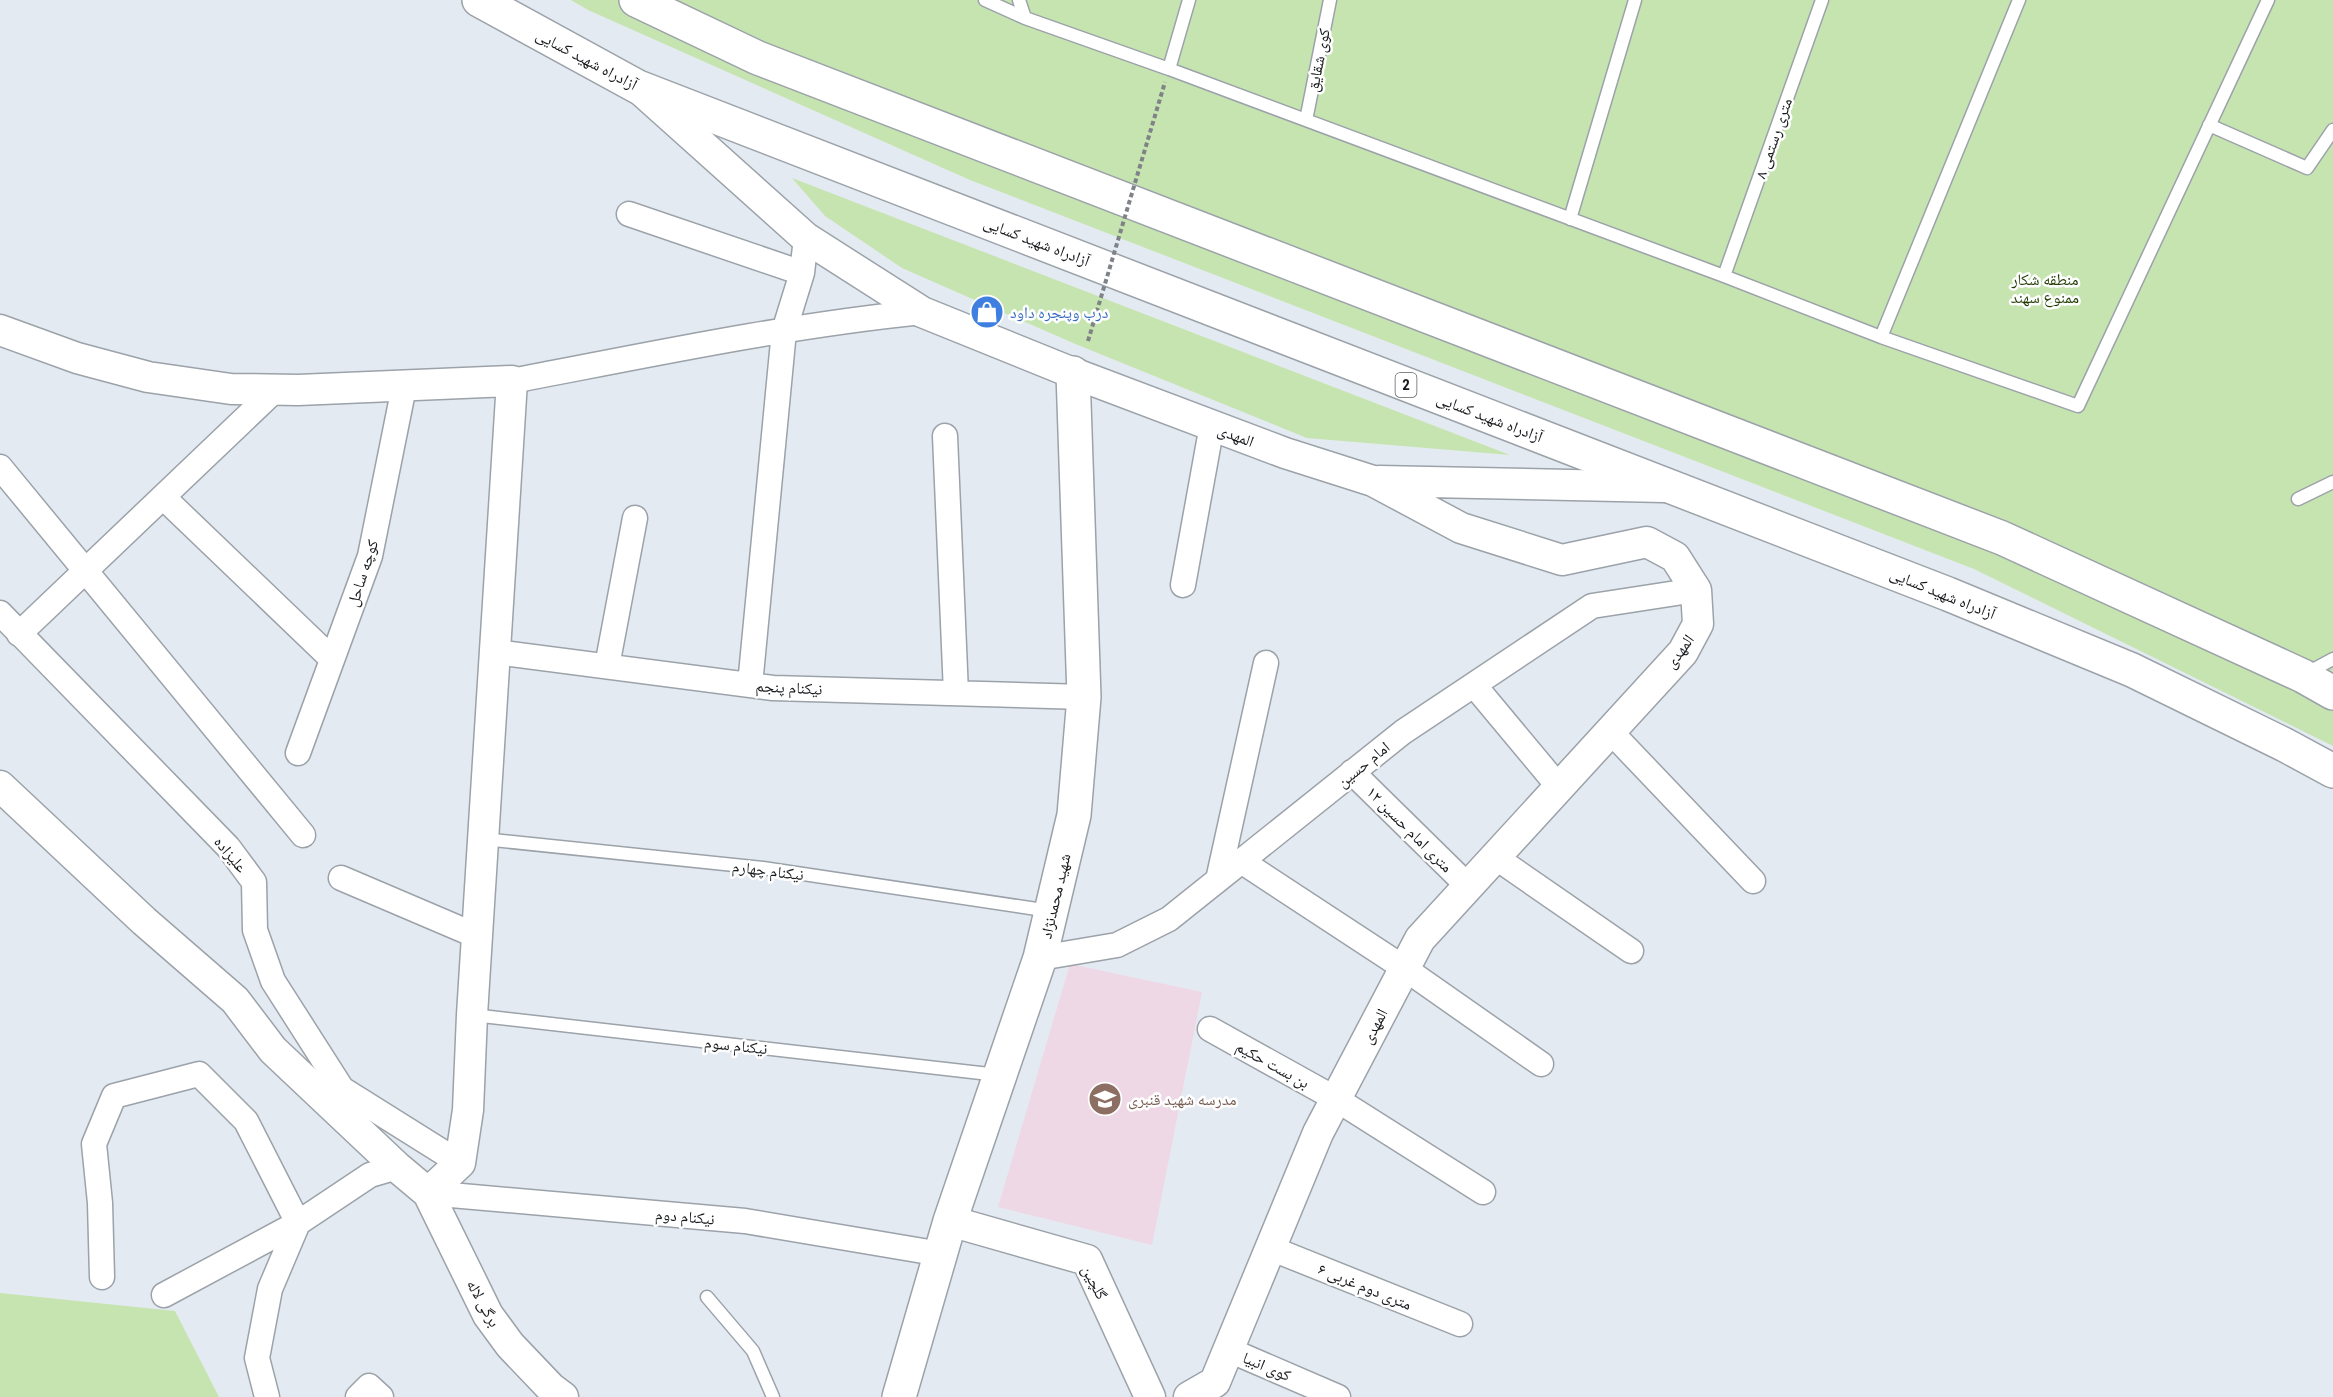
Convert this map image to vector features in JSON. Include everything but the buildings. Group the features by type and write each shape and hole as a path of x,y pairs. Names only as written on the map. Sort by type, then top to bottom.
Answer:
{"main road":[{"name":"آزادراه شهید کسایی","path":"479,0 638,87 1948,594 2132,670 2333,771"},
{"path":"636,0 758,58 2002,538 2303,676 2333,693"},
{"name":"شهید محمدنژاد","path":"899,1397 950,1221 1040,958 1074,815 1084,697 1073,373"}],"street":[{"name":"المهدی","path":"638,87 806,238 922,312 1073,373 1285,453 1373,481 1461,528 1562,560 1647,542 1675,557 1696,590 1698,624 1683,652 1420,939 1318,1133 1215,1382 1189,1397"},
{"path":"629,214 802,273"},
{"path":"750,685 784,331 802,273 806,238"},
{"path":"0,330 77,358 148,377 231,389 275,390 404,387 512,381 784,331 862,318 922,312"},
{"path":"0,786 144,921 235,999 273,1050 397,1167 428,1193 460,1163 468,1110 512,381"},
{"name":"کوچه ساحل","path":"298,753 370,556 404,387"},
{"path":"19,634 275,390"},
{"path":"1183,585 1212,425"},
{"path":"945,436 956,693"},
{"path":"0,467 303,836"},
{"path":"1373,481 1672,488"},
{"path":"163,496 332,659"},
{"path":"608,666 635,518"},
{"name":"امام حسین","path":"1040,958 1117,945 1169,919 1403,732 1592,606 1696,590"},
{"name":"علیزاده","path":"0,613 228,847 254,882 255,930 273,981 342,1089 460,1163"},
{"name":"نیکنام پنجم","path":"495,652 773,688 1084,697"},
{"path":"1218,880 1266,663"},
{"path":"1474,685 1559,787"},
{"path":"1611,731 1753,881"},
{"name":"۱۲ متری امام حسین","path":"1352,772 1468,886"},
{"path":"1495,856 1631,951"},
{"path":"1241,861 1404,968 1541,1064"},
{"path":"341,878 477,936"},
{"name":"بن بست حکیم","path":"1210,1029 1336,1099 1482,1192"},
{"path":"102,1277 100,1203 94,1144 114,1096 199,1074 246,1121 298,1223"},
{"path":"164,1295 298,1223 370,1175 397,1167"},
{"name":"نیکنام دوم","path":"428,1193 745,1221 941,1254"},
{"name":"برگی لاله","path":"428,1193 488,1315 510,1345 551,1388 563,1397"},
{"name":"گلچین","path":"950,1221 1087,1260 1150,1397"},
{"path":"267,1397 257,1358 267,1301 298,1223"},
{"name":"۶ متری دوم غربی","path":"1270,1248 1460,1324"},
{"name":"کوی انبیا","path":"1229,1350 1338,1397"},
{"path":"358,1397 369,1386 381,1397"}],"lane":[{"path":"985,0 1025,18 1306,120 1881,337 2078,406 2268,0"},
{"path":"1018,0 1025,18"},
{"path":"1168,69 1190,0"},
{"name":"کوی شقایق","path":"1306,120 1330,0"},
{"path":"1570,219 1635,0"},
{"name":"۸ متری رستمی","path":"1724,276 1822,0"},
{"path":"1881,337 2019,0"},
{"path":"2209,125 2307,168 2333,130"},
{"path":"2298,499 2333,482"},
{"path":"2303,676 2333,659"},
{"name":"نیکنام چهارم","path":"483,839 763,868 1052,911"},
{"name":"نیکنام سوم","path":"472,1015 1000,1075"},
{"path":"707,1297 753,1351 773,1397"}],"path":[{"path":"1088,341 1165,82"}],"shaded area":[{"name":"مدرسه شهید قنبری","path":"1070,964 1202,992 1152,1245 998,1207"}],"green space":[{"name":"منطقه شکار ممنوع سهند","path":"571,0 2333,0 2333,746 1974,569 970,180 588,10"},
{"path":"792,178 1510,455 1307,438 1073,343 902,268 825,216"},
{"path":"0,1293 175,1311 219,1397 0,1397"}],"place":[{"name":"درب وپنجره داود","path":"987,312"},
{"name":"مدرسه شهید قنبری","path":"1105,1099"}]}
